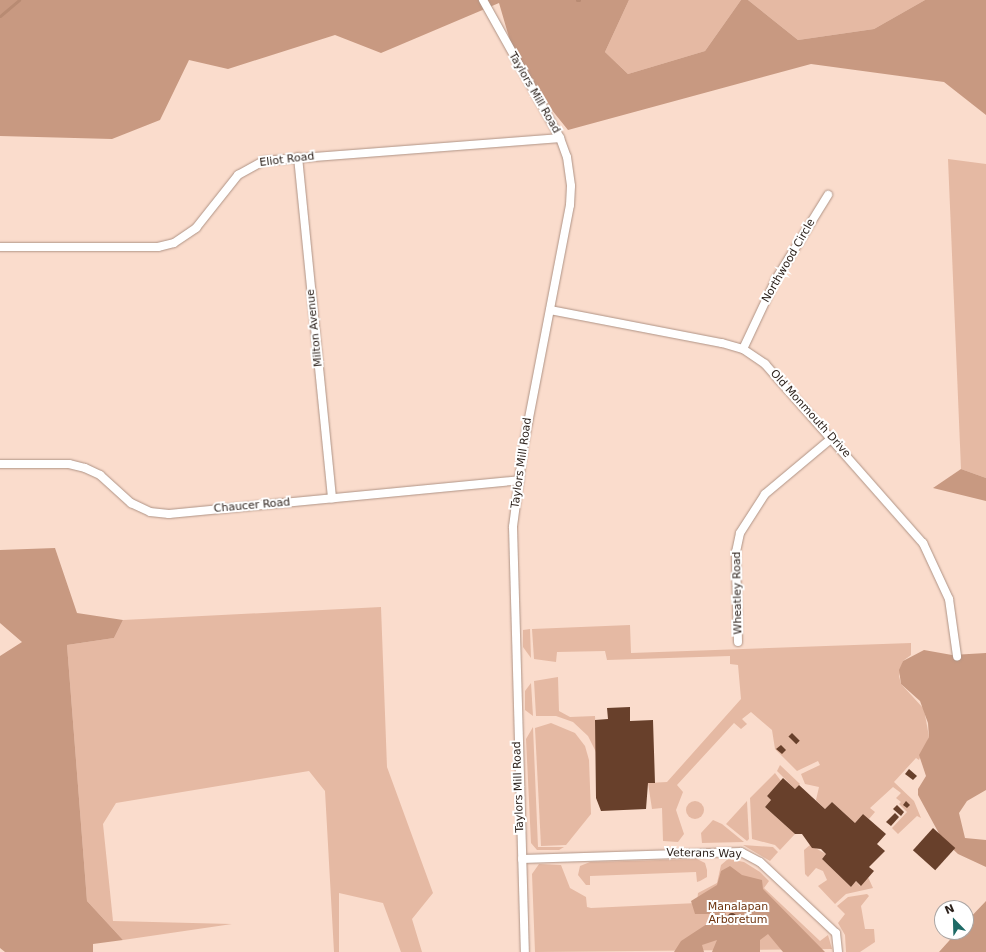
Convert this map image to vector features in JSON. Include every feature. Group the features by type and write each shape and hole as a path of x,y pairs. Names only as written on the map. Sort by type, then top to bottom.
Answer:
{"street":[{"name":"Taylors Mill Road","path":"483,0 560,138 567,157 571,195 519,480 512,565 526,952"},
{"name":"Eliot Road","path":"0,247 158,247 174,243 196,228 234,178 248,167 263,161 298,157 560,138"},
{"name":"Milton Avenue","path":"298,157 332,498"},
{"name":"Northwood Circle","path":"743,349 776,279 828,195"},
{"name":"Old Monmouth Drive","path":"550,310 743,349 765,364 913,530 931,557 949,599 957,656"},
{"name":"Wheatley Road","path":"738,642 736,552 740,533 765,494 832,438"},
{"name":"Chaucer Road","path":"0,464 69,464 85,468 105,479 131,503 157,513 519,480"},
{"name":"Veterans Way","path":"522,858 741,852 764,865 836,933 838,952"}],"green space":[{"path":"0,0 629,0 605,52 628,74 705,51 741,0 748,0 798,40 874,29 925,0 986,0 986,115 944,82 811,64 568,130 518,68 499,3 381,53 335,35 228,69 189,60 160,120 112,139 0,136"},
{"path":"629,0 741,0 705,51 628,74 605,52"},
{"path":"748,0 925,0 874,29 798,40"},
{"path":"948,159 986,164 986,478 961,469"},
{"path":"961,469 986,478 986,501 933,488"},
{"path":"55,548 77,613 123,620 114,638 67,645 87,901 123,940 93,944 93,952 5,952 0,948 0,656 22,642 0,623 0,550"},
{"path":"381,607 387,767 433,893 412,919 422,952 401,952 383,903 339,893 339,952 334,952 325,791 309,771 116,803 103,824 113,921 232,924 123,940 87,901 67,645 114,638 123,620"},
{"path":"630,625 631,653 911,643 911,655 903,661 899,676 901,684 924,709 929,737 919,760 916,758 894,782 914,801 921,818 917,816 898,834 892,828 907,812 899,804 901,802 896,798 901,793 893,787 870,808 875,812 869,819 863,814 855,823 832,802 825,809 816,800 819,787 805,784 801,774 820,765 818,761 797,771 775,749 772,730 751,712 742,719 747,724 741,729 734,723 677,785 683,792 676,810 684,834 678,842 663,841 662,808 652,809 648,783 667,782 741,699 738,665 730,664 730,656 607,660 605,651 557,652 556,662 534,659 532,629"},
{"path":"530,629 531,658 523,647 523,630"},
{"path":"924,650 952,655 986,653 986,790 967,801 959,813 965,838 986,840 986,867 958,854 942,839 918,795 918,789 926,776 919,755 929,737 928,723 920,701 901,684 899,670 903,661"},
{"path":"558,677 559,711 570,717 595,716 597,754 588,736 573,722 556,716 536,716 534,681"},
{"path":"531,683 533,716 525,710 525,691"},
{"path":"551,723 575,733 585,746 589,760 591,814 566,845 541,846 535,728"},
{"path":"533,727 538,847 564,847 559,850 537,850 531,843 526,739"},
{"path":"780,765 800,784 795,789 777,771"},
{"path":"775,773 781,781 767,796 771,800 765,807 795,834 780,850 775,845 752,839 750,798"},
{"path":"695,801 701,804 704,810 701,816 695,819 689,816 686,810 689,804"},
{"path":"747,801 749,839 747,841 726,824"},
{"path":"713,820 722,824 744,842 702,843 701,833"},
{"path":"743,845 773,847 778,852 770,861"},
{"path":"810,845 826,854 822,859 851,887 856,881 860,886 868,877 873,888 846,894 835,904 818,886 827,880 823,871 816,868 808,877 805,874 804,850"},
{"path":"697,859 705,863 707,877 697,882 696,872 590,876 590,885 586,885 578,875 580,866 590,862"},
{"name":"Manalapan Arboretum","path":"728,859 744,862 760,872 769,881 764,888 820,941 828,935 832,949 535,952 532,874 539,864 561,865 570,888 586,897 587,907 591,908 697,903 698,893 717,883 721,865"},
{"path":"730,866 742,875 762,880 763,889 825,952 783,952 768,934 760,940 760,952 712,952 717,940 702,945 704,952 674,952 681,941 713,920 710,914 695,914 691,901 717,885 721,871","holes":["733,909 738,922 730,925 725,912"]},
{"path":"867,894 869,896 861,906 865,929 874,929 875,942 860,952 846,952 845,935 838,923 845,914 837,906 848,897"},
{"path":"986,901 986,952 939,952 950,940 974,940 974,914"}],"building":[{"path":"630,707 630,721 653,720 655,783 648,783 646,809 601,811 596,798 595,720 608,719 607,708"},
{"path":"792,733 800,741 796,744 788,737"},
{"path":"781,745 786,750 782,754 776,749"},
{"path":"909,769 917,776 913,780 905,774"},
{"path":"783,778 795,789 799,785 825,809 832,802 855,823 863,814 886,834 877,844 885,851 869,867 874,871 861,886 856,881 851,887 822,859 826,854 821,849 812,848 802,834 795,834 765,807 771,800 767,796"},
{"path":"906,801 910,805 907,808 903,805"},
{"path":"897,805 904,812 901,816 893,809"},
{"path":"895,813 899,817 891,826 886,822"},
{"path":"933,828 955,848 935,870 913,850"},
{"path":"730,913 734,913 736,917 734,921 730,921 728,919 728,915"}],"waterway":[{"path":"0,16 19,0"}]}
